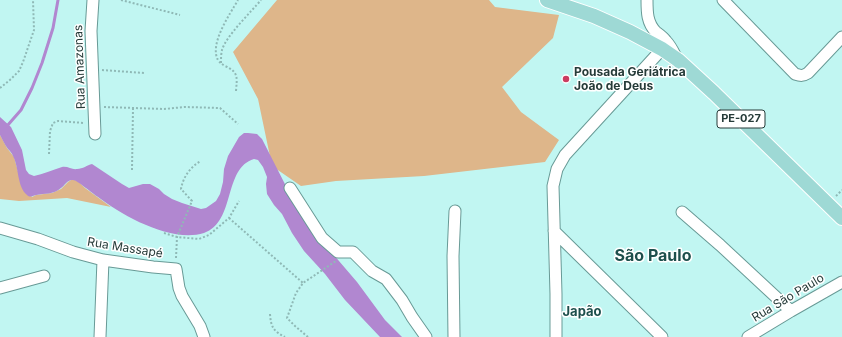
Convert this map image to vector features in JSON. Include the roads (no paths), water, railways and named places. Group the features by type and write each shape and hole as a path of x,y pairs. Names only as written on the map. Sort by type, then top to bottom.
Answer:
{"main road":[{"name":"PE-027","path":"547,0 594,16 630,32 662,49 678,60 714,93 842,218"}],"street":[{"name":"Rua Amazonas","path":"93,0 91,32 95,129"},
{"path":"647,0 647,16 649,22 670,45 678,60"},
{"path":"723,0 795,74 800,76 804,76 808,73 842,37"},
{"path":"556,337 554,175 561,162 662,49"},
{"path":"290,188 322,238 338,252 353,252 372,271 386,279 402,300 426,337"},
{"path":"454,337 452,256 455,211"},
{"path":"682,212 720,245 790,311"},
{"name":"Rua Massapé","path":"0,228 38,239 73,252 103,260 176,269 182,296 200,326 204,337"},
{"path":"554,231 662,337"},
{"path":"100,337 103,260"},
{"path":"0,288 44,276"},
{"name":"Rua São Paulo","path":"748,337 790,311 842,282"}],"waterway":[{"path":"7,126 21,110 32,88 53,28 58,0"}],"place":[{"name":"Pousada Geriátrica João de Deus","path":"566,79"}],"district":[{"name":"São Paulo","path":"653,256"},
{"name":"Japão","path":"582,312"}]}
